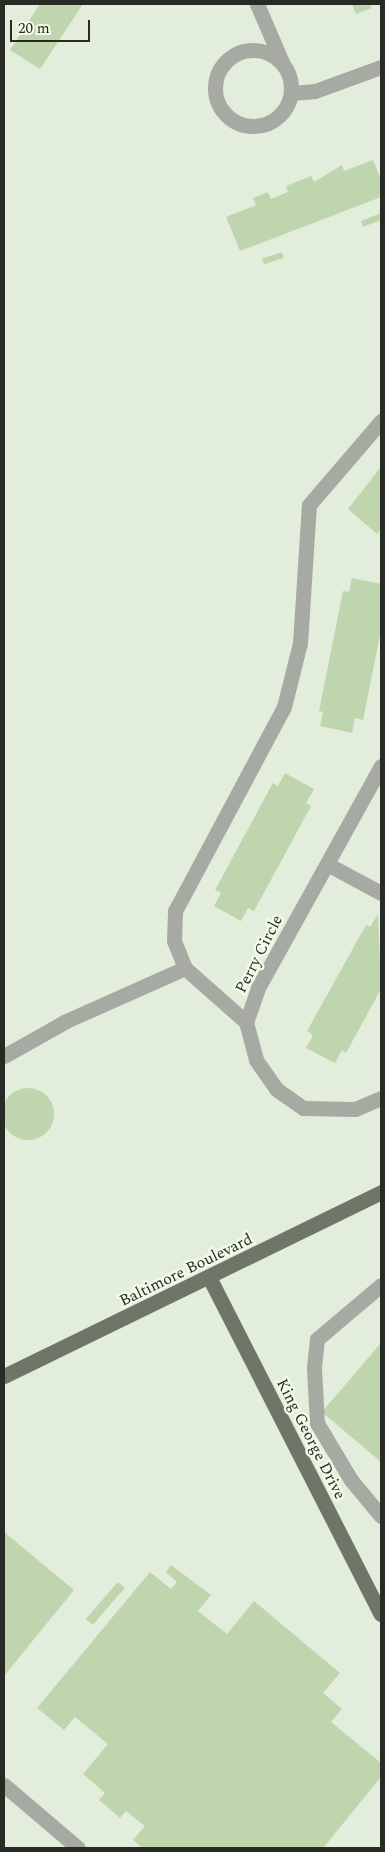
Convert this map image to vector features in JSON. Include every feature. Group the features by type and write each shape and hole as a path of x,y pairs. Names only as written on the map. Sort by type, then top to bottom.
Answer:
{"main road":[{"name":"Baltimore Boulevard","path":"4,1376 210,1279 381,1192"},
{"name":"King George Drive","path":"210,1279 381,1614"}],"street":[{"path":"257,4 291,78 292,92 278,118 249,127 223,112 216,99 215,84 229,58 258,50 282,62"},
{"path":"292,92 315,91 381,67"},
{"path":"381,420 309,505 300,643 284,707 175,911 174,940 185,968 246,1022 256,1060 276,1089 303,1108 355,1109 381,1098"},
{"name":"Perry Circle","path":"246,1022 258,988 381,766"},
{"path":"327,864 381,893"},
{"path":"4,1056 66,1021 185,968"},
{"path":"380,1508 351,1480 317,1423 314,1368 317,1339 381,1285"},
{"path":"4,1785 78,1848"}],"building":[{"path":"40,4 83,4 40,69 10,50"},
{"path":"352,4 370,4 372,8 356,14"},
{"path":"373,160 381,180 381,197 240,251 226,217 256,205 253,198 268,192 271,199 288,192 286,186 311,176 314,182 342,165 344,171"},
{"path":"381,213 381,220 363,227 361,221"},
{"path":"282,252 284,258 264,264 262,258"},
{"path":"381,467 381,529 377,534 348,509"},
{"path":"352,578 381,584 381,630 363,720 355,718 352,733 320,726 323,712 319,711 343,591 349,592"},
{"path":"285,773 314,789 306,803 311,806 254,911 248,908 241,921 214,906 221,893 215,890 273,783 278,786"},
{"path":"378,914 381,989 346,1053 342,1050 335,1063 306,1048 313,1035 307,1031 366,925 370,927"},
{"path":"23,1088 33,1088 42,1092 50,1100 54,1114 50,1128 42,1136 33,1140 23,1140 14,1136 6,1128 2,1119 2,1109 6,1100 14,1092"},
{"path":"381,1343 381,1462 322,1412"},
{"path":"4,1532 74,1590 4,1676"},
{"path":"171,1565 211,1595 198,1611 227,1634 254,1601 340,1673 323,1693 342,1709 331,1722 381,1763 381,1777 323,1848 143,1848 133,1840 145,1826 126,1811 120,1818 99,1800 105,1793 83,1774 108,1744 75,1717 64,1730 37,1708 150,1572 171,1589 177,1582 166,1572"},
{"path":"118,1582 125,1588 93,1625 86,1619"}]}
